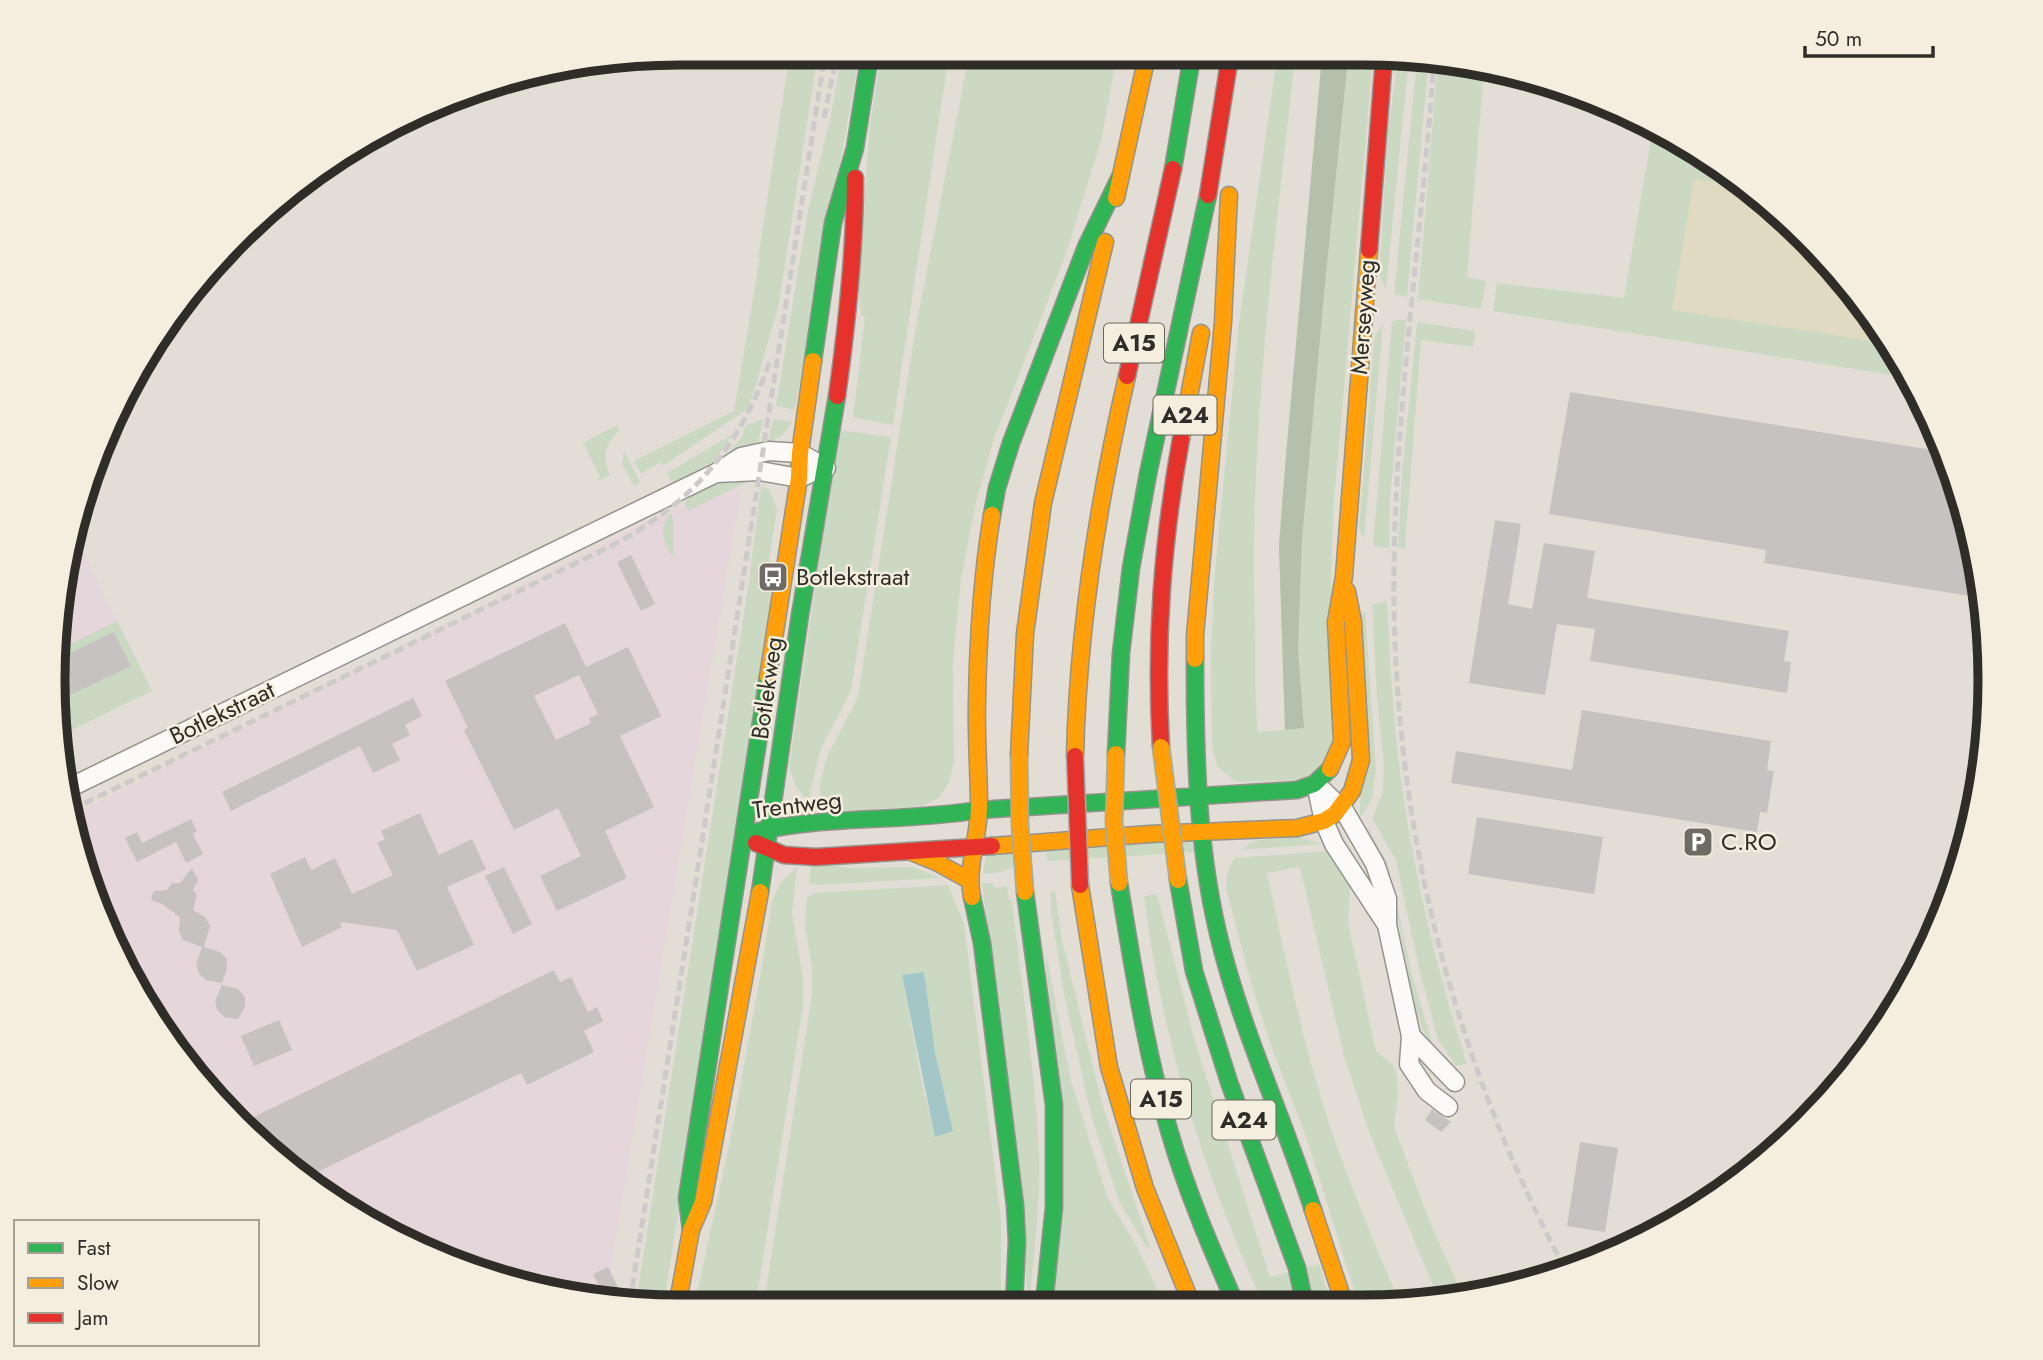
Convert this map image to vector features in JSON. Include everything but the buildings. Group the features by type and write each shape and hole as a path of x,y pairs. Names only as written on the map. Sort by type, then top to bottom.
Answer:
{"main road":[{"name":"Botlekweg","path":"691,1230 687,1198 799,478 800,453 833,223 855,148 868,65"},
{"name":"A15","path":"1045,1295 1055,1207 1054,1105 1025,892 1020,825 1019,756 1025,634 1043,503 1145,65"},
{"name":"A15","path":"1188,1295 1145,1188 1110,1066 1080,885 1075,756 1082,630 1099,508 1166,205 1190,65"},
{"name":"A15","path":"1229,65 1205,212 1148,474 1131,568 1121,653 1114,822 1119,883 1136,987 1153,1067 1180,1164 1232,1295"},
{"name":"Merseyweg","path":"1316,784 1335,764 1342,742 1336,622 1344,576 1383,66"},
{"name":"Botlekweg","path":"679,1295 691,1230 703,1202 767,851 800,615 826,468 847,325 855,228 855,148"},
{"name":"A15","path":"1014,1295 1017,1241 1015,1205 982,943 968,880 976,847 979,810 977,702 980,625 993,501 1011,443 1086,247 1120,177"},
{"path":"1208,298 1230,188 1223,321 1195,636 1200,833 1221,947 1239,1009 1308,1193 1341,1295"},
{"name":"A24","path":"1203,324 1175,474 1161,576 1158,638 1161,747 1178,880 1194,971 1228,1082 1297,1268 1303,1295"},
{"name":"Merseyweg","path":"1324,821 1340,808 1352,791 1361,760 1353,622 1344,576"},
{"name":"Trentweg","path":"744,835 771,826 1297,790 1316,784"},
{"name":"Trentweg","path":"744,835 767,851 805,857 1150,834 1297,828 1324,821"},
{"path":"909,850 968,880"}],"street":[{"name":"Botlekstraat","path":"74,785 716,473 741,457 769,451 800,453 826,468"},
{"path":"799,478 826,468"},
{"name":"Botlekstraat","path":"716,473 769,472 799,478"},
{"path":"1316,784 1340,808 1375,864 1387,899 1387,925 1411,1036 1409,1064 1427,1091 1448,1107"},
{"path":"1316,784 1324,821 1334,844 1387,925"},
{"path":"1411,1036 1455,1082"}],"shaded area":[{"path":"741,490 607,1291 560,1283 482,1263 408,1232 338,1192 274,1143 217,1086 168,1022 147,988 128,952 97,878 80,812 673,508"},
{"path":"80,546 152,691 67,732 66,640"}],"green space":[{"path":"788,65 816,65 779,303 754,392 746,410 663,466 660,462 641,474 634,461 734,411 760,257 758,258"},
{"path":"840,65 858,65 795,410 776,406 808,210"},
{"path":"879,65 947,65 893,425 853,417 865,317 861,316 858,285 870,124"},
{"path":"967,65 1115,65 1101,141 1064,259 994,439 976,502 961,579 953,661 954,763 948,784 940,797 922,806 842,811 820,808 820,781 827,757 858,697 915,332"},
{"path":"1276,65 1294,65 1265,338 1254,549 1258,732 1285,730 1279,546 1321,65 1372,65 1333,513 1332,753 1304,780 1236,782 1217,766 1212,746 1211,654 1214,581 1239,323"},
{"path":"1321,65 1347,65 1302,539 1298,650 1304,728 1285,730 1279,546"},
{"path":"1397,66 1408,67 1386,289 1379,274 1388,130"},
{"path":"1416,67 1428,69 1407,297 1394,294"},
{"path":"1437,69 1483,77 1467,277 1486,281 1481,309 1418,299"},
{"path":"1651,137 1705,168 1738,192 1798,245 1851,305 1898,376 1493,311 1497,283 1624,298"},
{"path":"1406,320 1390,500 1389,548 1373,546 1392,321"},
{"path":"1417,322 1475,331 1473,347 1421,340 1405,548 1398,548 1402,474"},
{"path":"1383,325 1364,539 1359,529 1374,342"},
{"path":"763,419 758,444 726,457 742,436 745,426"},
{"path":"773,419 792,422 782,436 768,443"},
{"path":"617,425 619,430 606,451 610,475 598,481 600,477 583,443"},
{"path":"838,430 891,437 851,691 821,748 808,801 796,787 789,767"},
{"path":"733,434 713,462 673,483 667,473"},
{"path":"624,451 640,482 634,486 622,464"},
{"path":"737,477 753,479 688,511 684,503 693,494"},
{"path":"761,486 769,489 777,509 766,579 771,580 767,652 665,1295 637,1294 749,581"},
{"path":"671,513 674,522 673,557 663,535 664,523"},
{"path":"1387,601 1395,729 1405,809 1427,919 1467,1064 1456,1066 1438,1040 1396,861 1372,818 1383,792 1384,766 1372,605"},
{"path":"1365,611 1376,767 1372,799 1360,818 1361,615"},
{"path":"117,621 152,691 67,732 66,647"},
{"path":"1364,828 1369,829 1388,864 1412,975 1434,1049 1419,1020 1394,904"},
{"path":"1295,836 1322,844 1240,850 1254,841"},
{"path":"1190,840 1196,852 1047,861 1046,849"},
{"path":"1032,850 1028,863 997,873 983,874 986,854"},
{"path":"1330,851 1350,881 1348,923 1376,1051 1393,1065 1397,1074 1398,1096 1394,1127 1429,1220 1459,1287 1435,1291 1369,1132 1344,1056 1300,867 1267,873 1296,1003 1332,1132 1396,1294 1356,1295 1306,1136 1271,1046 1253,990 1226,889 1227,874 1234,858"},
{"path":"811,862 849,868 913,867 941,878 814,885 809,883"},
{"path":"797,867 792,914 803,977 803,1006 757,1295 697,1295 731,1136 772,901 781,882"},
{"path":"982,883 991,883 996,888 1007,886 1009,900 1012,900 1031,1056 1037,1119 1039,1188 1028,1295"},
{"path":"948,885 964,923 1001,1219 1001,1295 765,1295 812,994 812,969 805,925 807,897 814,893","holes":["924,973 935,1052 953,1131 935,1136 902,976"]},
{"path":"1055,891 1062,940 1103,1107 1150,1247 1147,1248 1119,1201 1091,1115 1064,993 1051,911 1051,892"},
{"path":"1157,894 1194,1038 1270,1277 1319,1264 1329,1295 1260,1295 1222,1206 1188,1105 1162,1002 1144,896"},
{"path":"1046,954 1071,1081 1107,1196 1138,1249 1160,1295 1051,1295"}],"sand":[{"path":"1694,179 1727,184 1769,217 1826,274 1878,342 1672,310"}],"water":[{"path":"924,972 935,1052 953,1131 935,1137 902,975"}],"railway":[{"path":"631,1293 823,65"},
{"path":"824,118 835,65"},
{"path":"1433,69 1404,381 1396,511 1396,666 1404,757 1417,846 1436,934 1461,1020 1490,1106 1562,1263"},
{"path":"78,806 611,546 640,529 689,492 710,470 744,421 770,361"}],"traffic: fast":[{"path":"813,361 833,223 855,148 868,65"},
{"path":"1173,169 1190,65"},
{"path":"992,515 1011,443 1086,247 1120,177"},
{"path":"1116,754 1121,653 1131,568 1148,474 1208,195"},
{"path":"760,892 800,615 837,396"},
{"path":"1195,659 1199,805 1214,914 1242,1015 1313,1210"},
{"path":"691,1230 687,1198 768,677"},
{"path":"744,835 773,828 831,821 1297,790 1314,784 1330,769"},
{"path":"1178,880 1194,971 1229,1082 1297,1268 1303,1295"},
{"path":"1119,883 1140,1007 1161,1100 1191,1197 1232,1295"},
{"path":"1025,892 1054,1105 1054,1207 1045,1295"},
{"path":"972,897 982,943 1015,1205 1017,1241 1014,1295"}],"traffic: slow":[{"path":"1116,198 1145,65"},
{"path":"1195,659 1223,322 1229,195"},
{"path":"1019,756 1025,634 1043,503 1105,242"},
{"path":"1330,769 1342,742 1336,622 1344,576 1369,250"},
{"path":"1181,439 1201,333"},
{"path":"768,677 799,478 813,361"},
{"path":"1075,756 1080,660 1091,565 1127,376"},
{"path":"972,897 971,875 979,807 977,714 980,631 992,515"},
{"path":"992,846 1150,834 1297,828 1324,821 1335,814 1352,791 1361,760 1353,622 1347,591"},
{"path":"1161,747 1178,880"},
{"path":"1116,754 1114,822 1119,883"},
{"path":"1019,756 1025,892"},
{"path":"909,851 969,880"},
{"path":"1080,885 1109,1067 1145,1188 1188,1295"},
{"path":"679,1295 691,1230 703,1202 760,892"},
{"path":"1313,1210 1341,1295"}],"traffic: jam":[{"path":"1208,195 1229,65"},
{"path":"1369,250 1383,66"},
{"path":"1127,376 1173,169"},
{"path":"837,396 850,288 855,178"},
{"path":"1161,747 1159,669 1162,593 1169,517 1181,439"},
{"path":"1075,756 1080,885"},
{"path":"756,843 784,855 816,857 992,846"}],"place":[{"name":"Botlekstraat","path":"773,577"},
{"name":"C.RO","path":"1698,842"}]}
